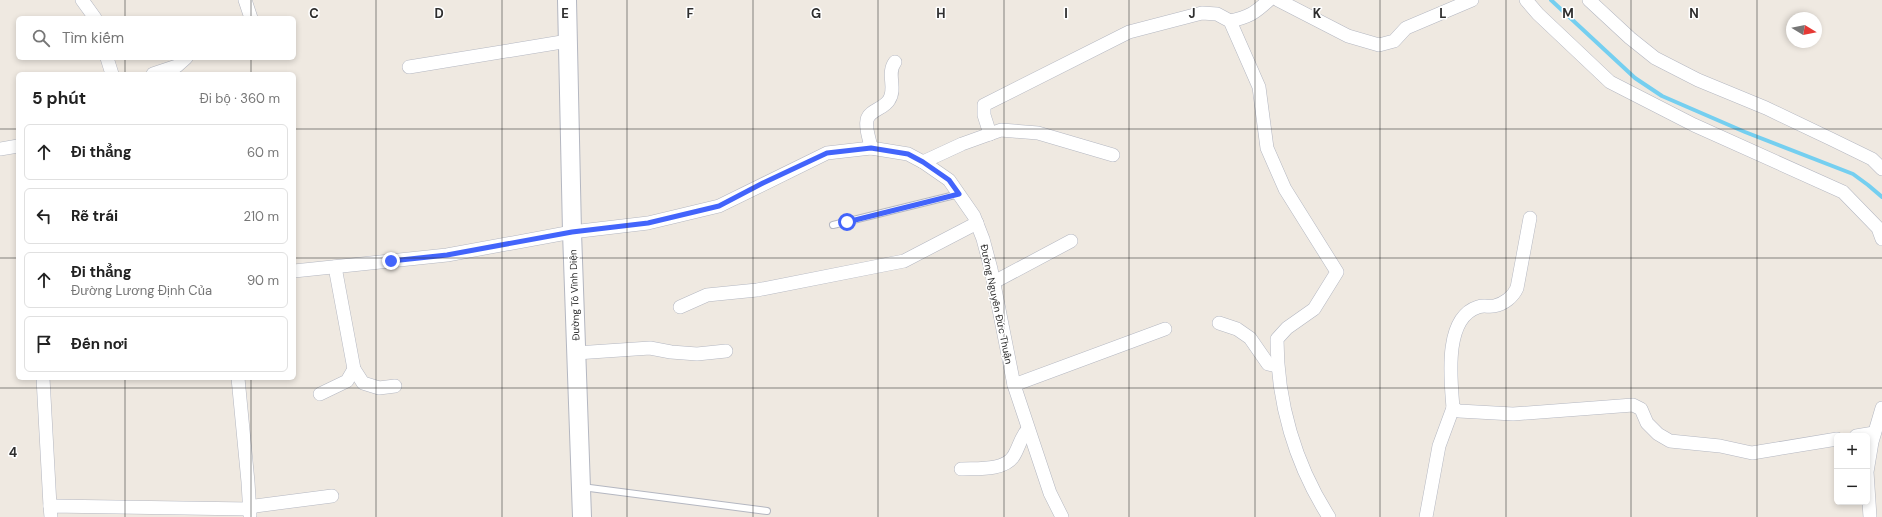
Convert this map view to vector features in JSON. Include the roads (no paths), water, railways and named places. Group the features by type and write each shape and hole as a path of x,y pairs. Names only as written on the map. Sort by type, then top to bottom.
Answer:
{"main road":[{"name":"Đường Tô Vĩnh Diện","path":"567,0 572,232 582,517"}],"street":[{"path":"82,0 93,16"},
{"path":"245,0 249,16"},
{"path":"1230,21 1256,13 1268,0"},
{"path":"1278,0 1348,36 1379,45 1394,41 1406,28 1472,0"},
{"path":"1526,0 1538,14 1610,82 1694,125 1843,192 1878,228 1882,239"},
{"path":"1589,0 1630,38 1655,58 1698,80 1766,108 1866,156 1872,159 1882,169"},
{"path":"990,134 984,115 984,105 1129,32 1202,13 1217,14 1230,21 1259,87 1267,148 1285,189 1337,272 1314,309 1287,328 1277,339 1277,366 1282,403 1301,465 1329,517"},
{"path":"409,67 568,41"},
{"path":"108,60 111,72"},
{"path":"159,72 176,66 184,60"},
{"path":"871,148 867,119 871,113 886,104 892,96 890,69 895,62"},
{"path":"923,162 1001,130 1038,133 1113,155"},
{"path":"0,149 16,146"},
{"name":"Đường Nguyễn Đức Thuận","path":"296,272 447,255 572,232 648,223 719,206 763,183 827,153 871,148 908,154 923,162 949,180 977,223 983,239 994,282 1014,385 1050,493 1062,517"},
{"path":"1426,517 1439,446 1453,408 1450,369 1456,328 1464,317 1478,307 1495,306 1513,297 1517,288 1530,218"},
{"path":"680,307 706,295 757,290 904,260 977,223"},
{"path":"994,282 1071,241"},
{"path":"335,267 354,369 363,383 379,388 395,386"},
{"path":"1219,323 1243,332 1255,344 1268,364 1277,366"},
{"path":"1014,385 1165,329"},
{"path":"576,353 650,348 670,352 697,354 726,351"},
{"path":"320,394 347,381 354,369"},
{"path":"42,380 50,512 250,513"},
{"path":"238,380 250,513"},
{"path":"1453,408 1459,411 1513,414 1633,405 1641,409 1647,423 1658,434 1670,441 1720,446 1752,453 1834,439"},
{"path":"1870,517 1867,472 1874,433 1882,408"},
{"path":"961,469 998,466 1008,463 1013,457 1022,436 1028,429"},
{"path":"1870,434 1874,433"},
{"path":"250,513 255,506 332,496"}],"lane":[{"path":"833,225 959,194"},
{"path":"581,487 767,511"}],"waterway":[{"path":"1551,0 1635,78 1662,96 1745,132 1853,174 1882,197"}]}
